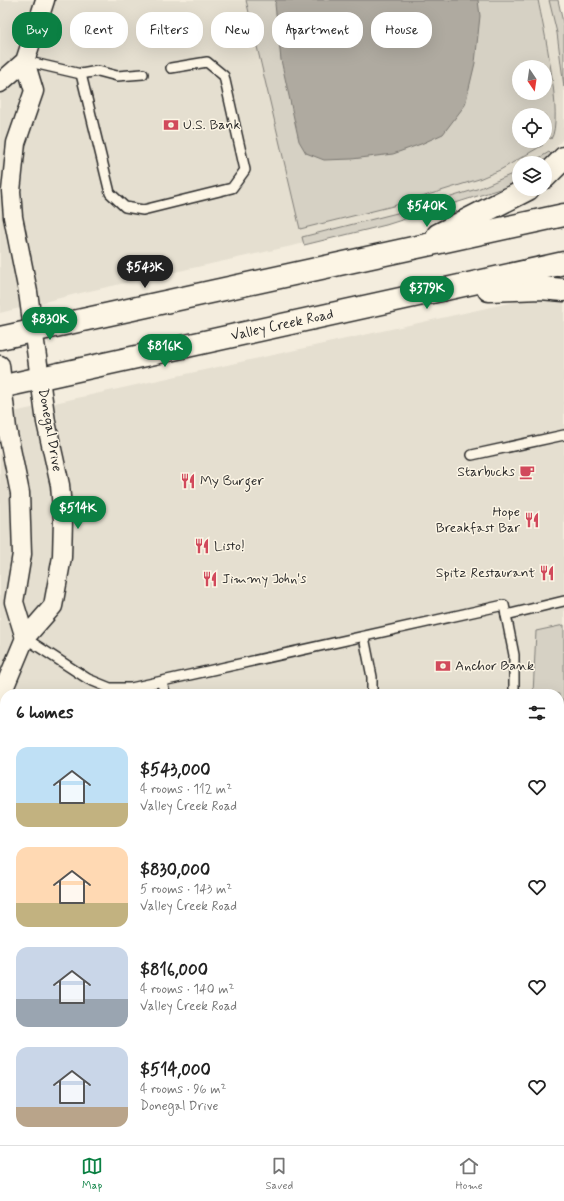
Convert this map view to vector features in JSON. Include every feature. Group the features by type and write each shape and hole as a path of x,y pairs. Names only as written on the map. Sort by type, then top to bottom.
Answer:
{"main road":[{"path":"552,170 564,158"},
{"path":"410,249 514,196"},
{"path":"0,338 564,215"},
{"name":"Valley Creek Road","path":"1,387 564,263"},
{"path":"434,291 532,288 564,290"}],"street":[{"path":"0,83 25,61 45,0"},
{"name":"Donegal Drive","path":"4,689 25,638 53,606 62,557 63,520 60,485 46,422 28,292 13,217 11,191 16,143 34,91 25,61"},
{"path":"0,365 1,387 7,429 20,493 22,554 14,602 25,638"}],"lane":[{"path":"25,61 81,74 98,71 117,76 144,74"},
{"path":"81,74 110,193 125,207 143,210 232,188 245,170 224,76 207,62 170,68"},
{"path":"472,455 564,436"},
{"path":"506,615 564,602"},
{"path":"25,638 88,679 110,688 131,688 504,605 514,655 514,689"},
{"path":"364,637 372,677 372,689"},
{"path":"161,682 164,689"}],"shaded area":[{"path":"0,0 558,0 564,27 564,137 549,156 512,156 512,184 386,225 76,294 0,313"},
{"path":"246,0 538,0 549,60 512,60 512,100 552,100 552,79 555,113 552,136 552,108 512,108 512,148 538,148 524,156 512,156 512,163 479,179 393,206 300,229 257,48 264,48 264,12 249,12"},
{"path":"276,0 478,0 480,16 475,63 465,105 443,134 393,154 352,159 324,160 306,153 299,141 280,48 363,48 363,12 276,12"},
{"path":"549,0 558,0 564,27 564,87 557,33"},
{"path":"549,152 552,155 551,156 542,156"},
{"path":"512,174 512,185 506,187 386,225 304,245 302,237 409,210 480,188"},
{"path":"544,298 564,300 564,625 536,631 533,689 0,689 0,415 514,302"},
{"path":"564,625 564,689 533,689 536,631"}],"place":[{"name":"U.S. Bank","path":"171,125"},
{"name":"Starbucks","path":"527,472"},
{"name":"My Burger","path":"188,481"},
{"name":"Hope Breakfast Bar","path":"532,520"},
{"name":"Listo!","path":"202,546"},
{"name":"Spitz Restaurant","path":"547,573"},
{"name":"Jimmy John's","path":"210,579"},
{"name":"Anchor Bank","path":"443,666"}]}
